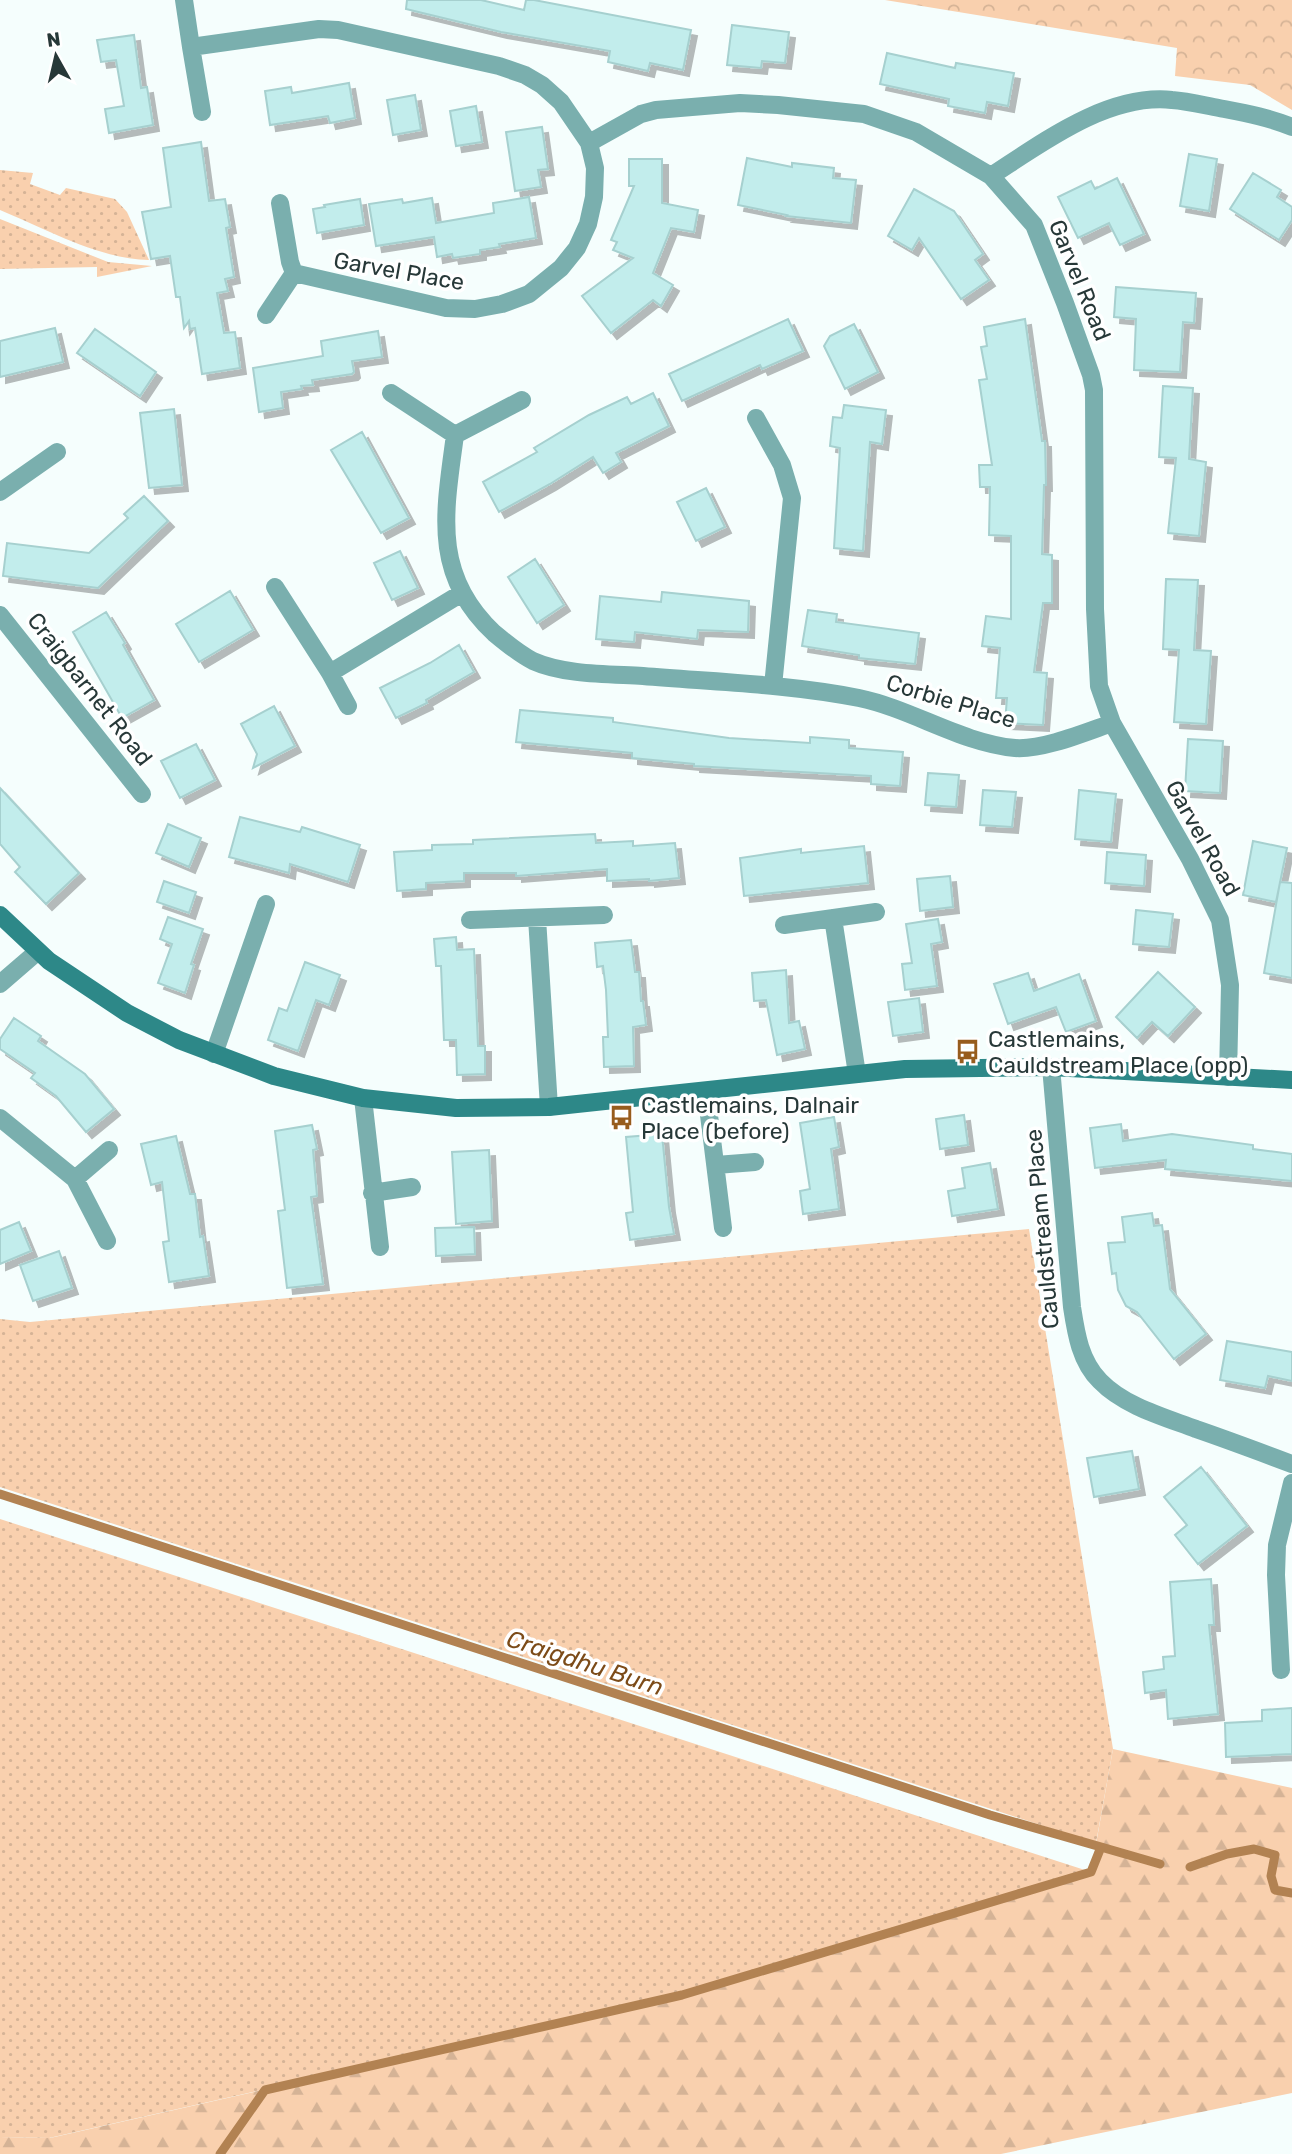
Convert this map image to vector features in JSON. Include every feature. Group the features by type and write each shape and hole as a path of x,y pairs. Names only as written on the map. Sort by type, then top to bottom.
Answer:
{"street":[{"path":"184,0 202,112"},
{"path":"191,47 319,29 338,30 499,66 525,75 542,85 568,110 589,143"},
{"path":"991,176 1085,119 1143,100 1170,99 1267,117 1292,127"},
{"name":"Garvel Road","path":"589,143 641,114 656,110 740,103 864,114 916,132 991,176 1034,225 1061,291 1094,390 1097,669 1103,701 1112,723 1190,859 1220,919 1230,985 1228,1077"},
{"name":"Garvel Place","path":"294,273 446,308 475,309 502,304 529,294 561,268 577,248 589,224 594,168 589,143"},
{"path":"266,316 294,273 280,203"},
{"path":"391,393 455,435 522,401"},
{"path":"755,418 782,465 792,498 773,686"},
{"name":"Corbie Place","path":"455,435 447,491 445,534 449,561 462,593 492,630 514,649 534,661 582,672 773,686 859,698 997,746 1020,748 1044,744 1112,723"},
{"path":"0,492 57,452"},
{"path":"275,587 348,706"},
{"path":"330,673 462,593"},
{"name":"Craigbarnet Road","path":"0,615 142,794"},
{"path":"214,1054 266,904"},
{"path":"784,925 876,912"},
{"path":"0,915 37,952 127,1013 179,1040 274,1076 363,1098 456,1108 549,1107 905,1069 1051,1067 1292,1080"},
{"path":"470,920 604,915"},
{"path":"537,918 549,1107"},
{"path":"833,918 857,1074"},
{"path":"0,984 37,952"},
{"name":"Cauldstream Place","path":"1051,1067 1072,1307 1077,1339 1087,1363 1100,1381 1121,1396 1152,1412 1292,1464"},
{"path":"706,1091 723,1228"},
{"path":"363,1098 380,1247"},
{"path":"0,1118 75,1180 107,1241"},
{"path":"75,1180 109,1150"},
{"path":"716,1165 755,1162"},
{"path":"372,1193 412,1187"},
{"path":"1281,1670 1276,1565 1292,1483"}],"green space":[{"path":"885,0 1292,0 1292,110 1250,85 1175,76 1177,48"},
{"path":"0,170 33,173 30,184 60,195 66,188 115,199 127,212 149,260 92,249 0,210"},
{"path":"0,219 108,262 152,266 97,277 97,267 0,269"},
{"path":"1029,1229 1113,1749 1096,1843 0,1487 0,1319 30,1322"},
{"path":"0,1519 1091,1872 682,1995 49,2138 0,2137"},
{"path":"1113,1749 1292,1788 1292,2093 1001,2154 0,2154 0,2137 50,2138 682,1995 1091,1872"}],"building":[{"path":"407,0 481,0 524,10 526,0 534,0 691,30 683,70 650,63 648,71 608,62 610,51 501,32 406,9"},
{"path":"732,25 789,32 785,63 762,61 761,68 727,65"},
{"path":"134,35 141,88 147,87 153,125 109,133 105,109 124,106 116,60 101,62 97,40"},
{"path":"887,53 955,68 956,63 1014,73 1008,106 987,102 985,113 948,106 949,99 880,84"},
{"path":"349,83 355,118 330,123 328,116 270,125 265,91 291,87 292,93"},
{"path":"415,95 421,130 393,135 387,100"},
{"path":"476,106 482,142 456,146 450,111"},
{"path":"542,127 548,169 538,170 541,187 515,191 506,132"},
{"path":"201,142 209,201 225,199 230,227 226,228 234,277 225,279 228,291 217,293 224,333 235,332 240,368 202,374 195,328 190,329 189,321 184,328 170,256 151,259 142,212 171,207 163,148"},
{"path":"1189,154 1217,159 1209,211 1180,206"},
{"path":"747,158 792,167 792,163 834,168 833,178 856,180 851,223 786,216 738,205"},
{"path":"629,159 662,159 662,203 698,210 694,232 671,228 653,273 673,285 661,306 653,300 611,333 582,296 633,258 613,250 617,242 611,240 634,186 629,186"},
{"path":"1253,173 1281,190 1277,197 1292,207 1292,220 1279,240 1230,209"},
{"path":"1117,178 1144,234 1120,245 1109,223 1078,238 1058,197 1091,181 1095,189"},
{"path":"914,189 954,211 983,254 975,260 989,280 961,299 919,238 912,250 888,236"},
{"path":"529,197 536,238 499,244 500,247 480,250 480,254 453,258 452,254 437,257 434,237 376,246 369,204 402,199 403,203 432,198 436,223 494,213 493,203"},
{"path":"360,199 364,225 317,233 313,209"},
{"path":"1116,287 1196,293 1194,323 1183,322 1180,372 1134,370 1136,319 1114,317"},
{"path":"788,319 803,351 762,369 760,365 682,401 669,374"},
{"path":"1025,319 1042,441 1045,441 1046,485 1042,554 1052,555 1052,603 1043,603 1034,672 1047,673 1043,725 1005,723 1007,698 996,698 1000,648 982,646 986,616 1011,619 1011,536 989,535 990,487 980,487 979,465 992,465 979,380 987,379 981,347 987,346 984,327"},
{"path":"854,324 878,372 845,389 824,346 830,336"},
{"path":"55,328 63,362 0,377 0,341"},
{"path":"95,329 156,372 140,396 77,353"},
{"path":"378,331 382,357 352,361 352,374 312,380 313,385 281,392 283,408 259,412 253,368 323,356 321,341"},
{"path":"1163,386 1193,388 1189,459 1206,462 1199,536 1168,533 1176,458 1159,457"},
{"path":"653,393 669,426 616,453 621,462 603,473 593,457 499,512 483,482 537,452 534,448 589,415 627,397 631,404"},
{"path":"844,405 886,410 882,444 870,442 863,551 834,548 840,448 830,446 833,417 842,418"},
{"path":"174,409 182,485 149,488 140,413"},
{"path":"362,432 409,518 381,533 331,450"},
{"path":"706,488 725,527 696,541 677,502"},
{"path":"144,496 168,521 98,588 3,576 7,543 89,553 128,518 124,514"},
{"path":"400,551 418,588 392,600 374,563"},
{"path":"535,559 564,605 537,623 508,577"},
{"path":"1166,579 1198,580 1194,650 1211,651 1206,724 1174,722 1179,650 1163,649"},
{"path":"230,591 253,630 199,662 176,624"},
{"path":"662,592 749,601 748,632 698,630 697,639 635,632 634,642 596,639 600,596 661,602"},
{"path":"808,610 837,614 836,622 919,633 915,664 859,658 859,655 802,646"},
{"path":"106,612 154,700 122,718 73,632"},
{"path":"459,645 474,672 426,700 427,703 396,718 380,688"},
{"path":"274,706 295,746 253,768 257,754 241,724"},
{"path":"520,710 613,718 613,722 729,738 810,743 810,737 849,740 849,748 903,752 900,786 871,784 871,776 694,766 632,758 632,753 516,742"},
{"path":"1188,739 1223,741 1220,793 1185,791"},
{"path":"196,744 215,780 180,798 161,761"},
{"path":"928,773 959,775 956,807 925,805"},
{"path":"0,788 79,873 46,904 15,872 20,867 0,844"},
{"path":"983,790 1016,792 1012,827 980,825"},
{"path":"1079,790 1116,794 1111,842 1075,839"},
{"path":"240,817 300,832 302,827 360,845 348,882 290,864 289,873 229,857"},
{"path":"168,824 201,838 189,867 156,853"},
{"path":"595,834 596,843 633,841 633,846 675,843 679,878 607,881 607,869 516,876 516,873 464,873 464,881 426,883 426,889 397,891 394,852 432,850 432,845 473,844 473,840"},
{"path":"1253,841 1287,848 1276,902 1243,895"},
{"path":"864,846 868,883 744,896 740,858 801,849 801,853"},
{"path":"1107,852 1146,855 1144,886 1105,883"},
{"path":"950,876 953,907 920,911 917,879"},
{"path":"164,881 196,892 189,913 157,902"},
{"path":"1280,882 1292,883 1292,978 1264,973"},
{"path":"1136,910 1173,914 1169,947 1133,944"},
{"path":"168,917 203,929 185,993 158,983 172,944 160,939"},
{"path":"938,919 942,942 931,944 937,986 905,990 902,964 912,963 906,924"},
{"path":"456,937 457,950 474,949 478,1046 485,1046 485,1074 457,1075 456,1040 444,1040 441,966 436,966 434,939"},
{"path":"631,940 635,972 639,972 646,1025 633,1027 634,1066 604,1067 603,1037 608,1037 606,990 603,966 597,967 595,943"},
{"path":"305,962 340,975 329,1005 316,1000 298,1051 268,1040 279,1008 287,1011"},
{"path":"786,970 789,1023 799,1021 805,1049 777,1055 766,1000 754,1001 752,973"},
{"path":"1158,972 1195,1007 1168,1036 1152,1022 1137,1038 1116,1017"},
{"path":"1028,973 1034,991 1079,974 1096,1021 1066,1032 1056,1007 1008,1024 994,984"},
{"path":"919,998 923,1032 893,1036 888,1002"},
{"path":"14,1018 41,1036 38,1041 85,1074 114,1109 86,1132 56,1096 31,1078 35,1073 0,1049 0,1039"},
{"path":"964,1115 968,1145 940,1149 936,1119"},
{"path":"834,1117 839,1147 831,1149 839,1209 803,1214 800,1191 810,1189 800,1123"},
{"path":"1121,1124 1123,1141 1172,1134 1253,1145 1253,1149 1292,1154 1292,1181 1165,1169 1166,1160 1095,1168 1090,1128"},
{"path":"312,1125 317,1149 313,1150 317,1196 311,1197 323,1284 287,1288 278,1211 285,1210 275,1131"},
{"path":"662,1134 674,1234 630,1240 626,1213 633,1212 626,1137"},
{"path":"176,1136 190,1194 195,1194 200,1237 203,1236 209,1276 169,1282 163,1242 169,1241 162,1182 151,1185 141,1144"},
{"path":"489,1150 492,1221 456,1224 452,1152"},
{"path":"990,1163 998,1209 952,1216 948,1191 965,1188 962,1168"},
{"path":"1152,1213 1154,1226 1162,1225 1170,1289 1206,1334 1174,1359 1137,1312 1126,1306 1118,1290 1116,1273 1112,1274 1108,1243 1125,1242 1122,1217"},
{"path":"19,1222 31,1251 0,1264 0,1230"},
{"path":"474,1227 475,1254 436,1256 435,1228"},
{"path":"59,1251 72,1288 33,1301 20,1265"},
{"path":"1227,1341 1292,1352 1292,1381 1268,1376 1265,1388 1220,1380"},
{"path":"1132,1451 1139,1489 1094,1497 1087,1458"},
{"path":"1201,1467 1247,1526 1198,1564 1175,1535 1187,1525 1164,1497"},
{"path":"1211,1579 1214,1625 1209,1625 1218,1714 1168,1719 1166,1690 1145,1693 1143,1672 1164,1669 1163,1657 1175,1656 1170,1582"},
{"path":"1292,1708 1292,1754 1226,1757 1225,1723 1262,1721 1262,1710"}],"waterway":[{"name":"Craigdhu Burn","path":"0,1494 990,1815 1160,1864"},
{"path":"220,2154 265,2090 682,1995 1091,1872 1101,1847"},
{"name":"Craigdhu Burn","path":"1190,1867 1227,1854 1254,1849 1275,1855 1271,1876 1275,1890 1292,1893"}],"place":[{"name":"Castlemains, Cauldstream Place (opp)","path":"968,1052"},
{"name":"Castlemains, Dalnair Place (before)","path":"621,1118"}]}
